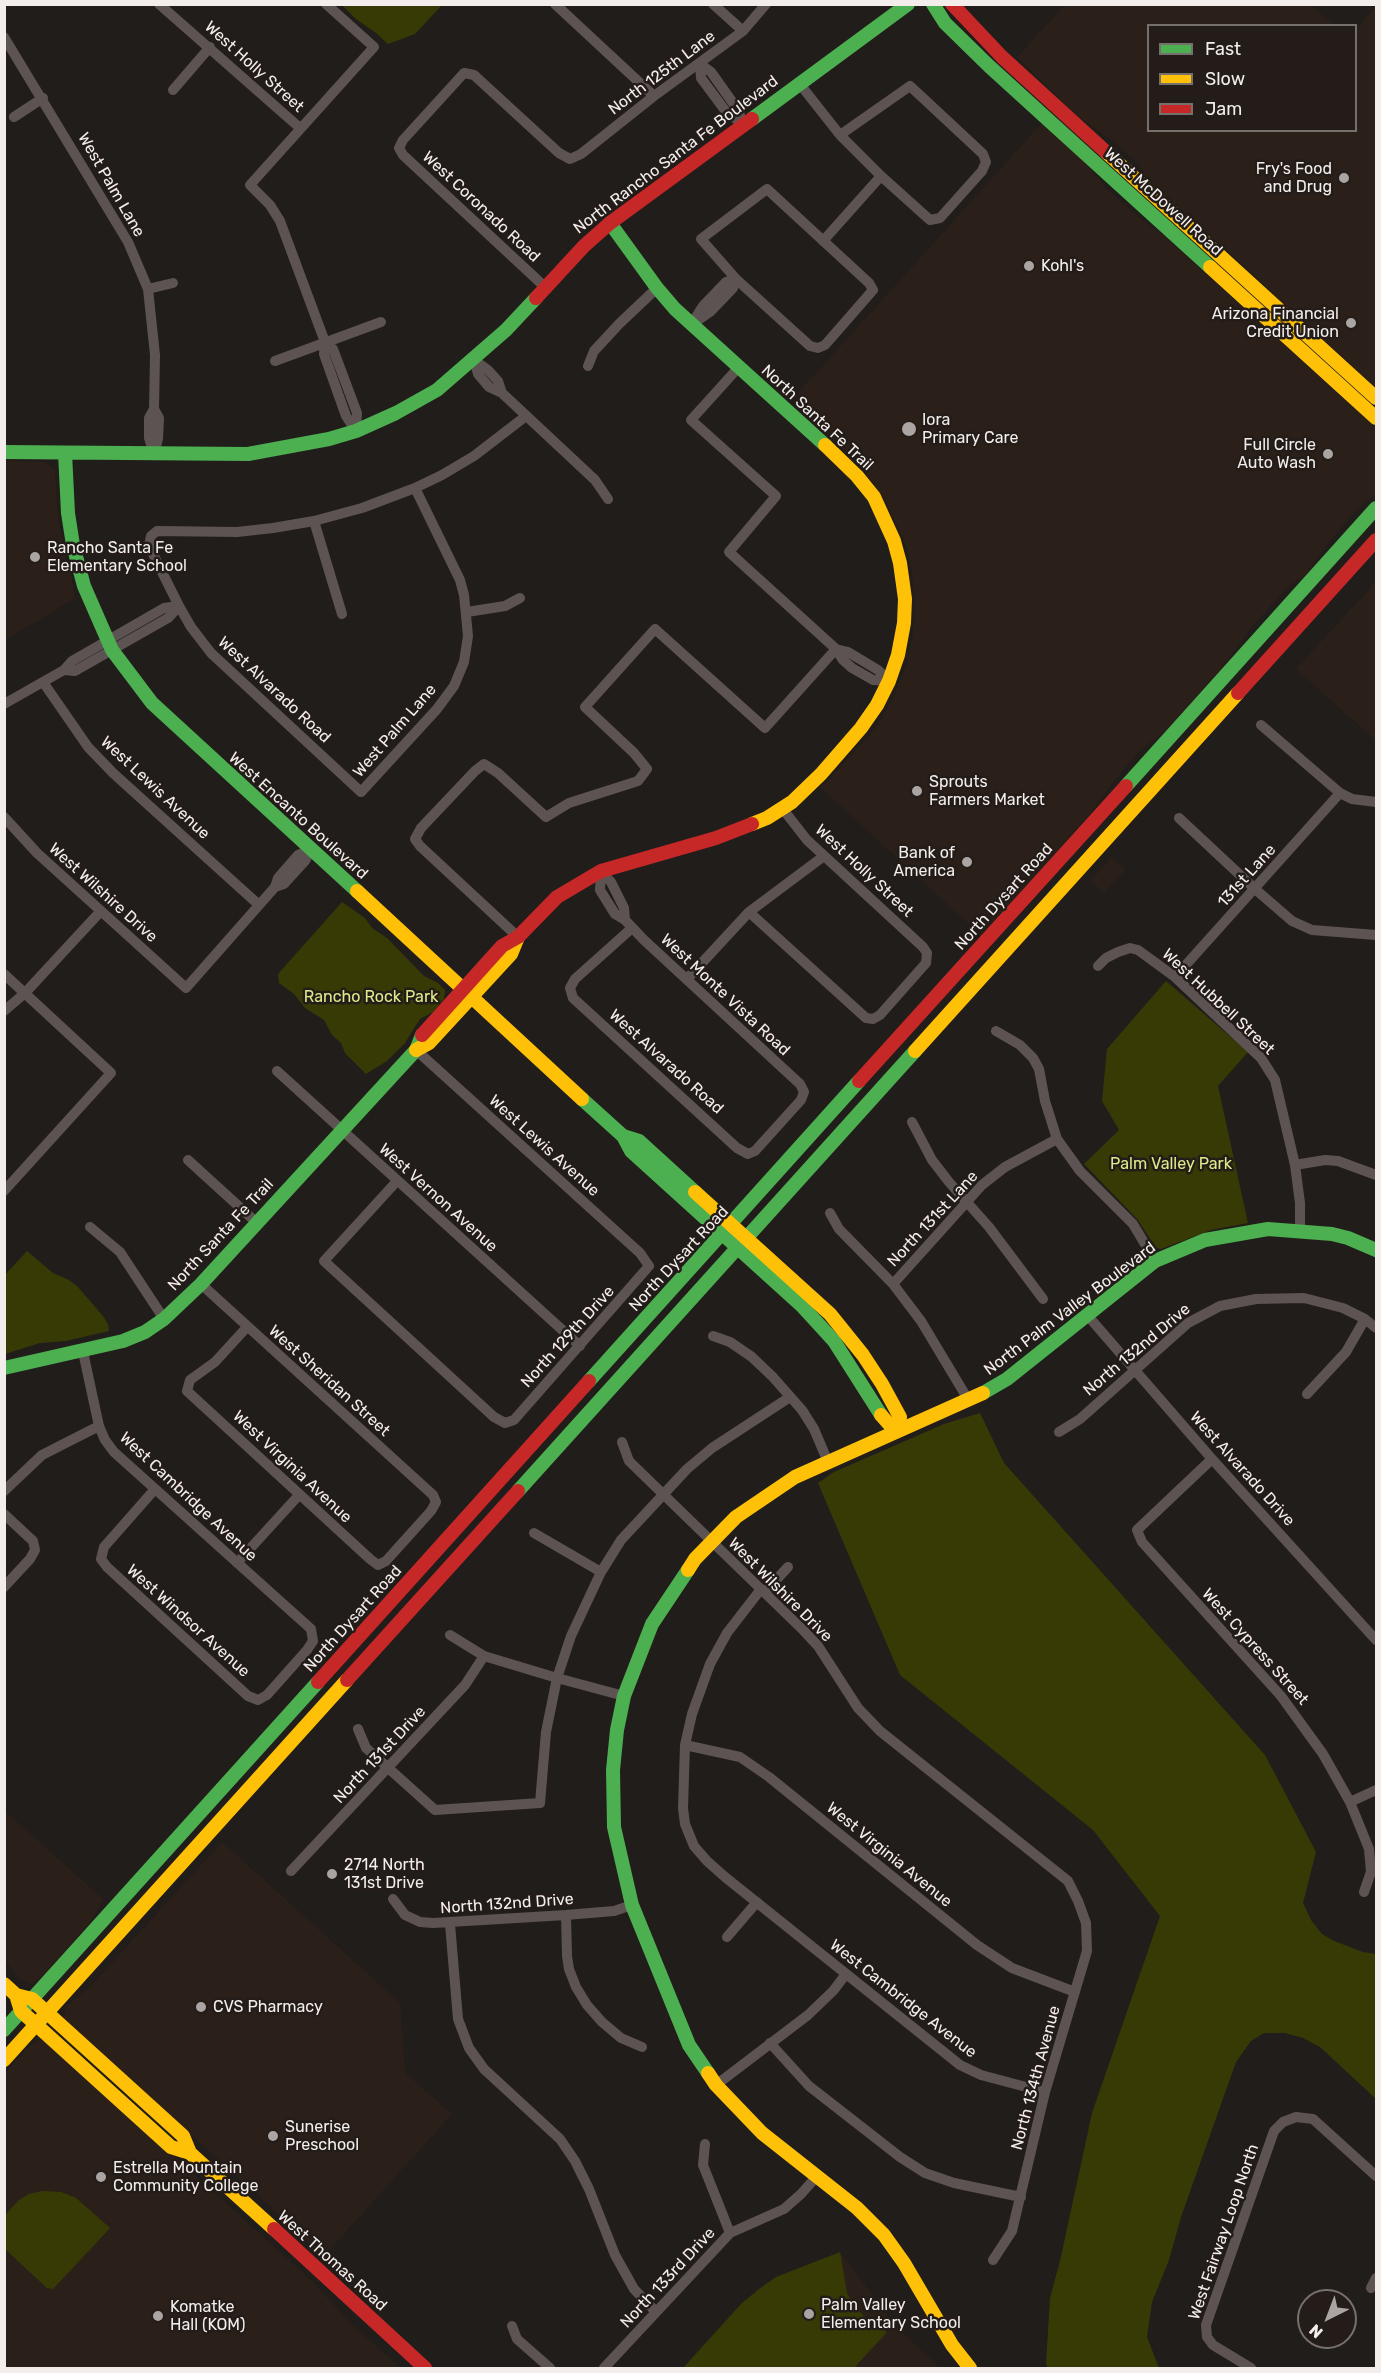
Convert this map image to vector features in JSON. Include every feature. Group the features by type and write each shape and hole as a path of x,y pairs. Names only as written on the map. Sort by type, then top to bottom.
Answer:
{"main road":[{"name":"North Rancho Santa Fe Boulevard","path":"4,452 236,454 266,452 309,444 356,431 416,402 436,390 474,360 506,330 584,246 610,223 908,4"},
{"name":"West McDowell Road","path":"933,4 945,22 971,49 1377,418"},
{"name":"West McDowell Road","path":"951,4 1002,57 1377,398"},
{"path":"1159,220 1169,210"},
{"name":"North Santa Fe Trail","path":"4,1368 83,1352 123,1341 146,1332 164,1319 201,1284 416,1050 429,1043 502,946 518,937 557,897 601,871 742,830 782,808 792,802 814,780 861,728 878,705 889,681 902,638 905,599 900,563 885,519 874,498 857,476 691,325 657,288 610,223"},
{"path":"1290,340 1300,329"},
{"name":"West Encanto Boulevard","path":"65,453 68,513 73,545 84,586 110,645 137,685 171,722 623,1136 639,1141 742,1242 808,1291 852,1340 873,1369 900,1417 895,1431"},
{"name":"North Dysart Road","path":"4,2030 1377,508"},
{"path":"4,2060 1377,540"},
{"name":"North Palm Valley Boulevard","path":"970,2368 952,2345 904,2263 884,2235 857,2208 762,2133 716,2085 689,2045 632,1905 622,1866 614,1816 613,1770 624,1696 652,1624 695,1559 736,1517 795,1477 895,1431 969,1401 1007,1379 1155,1261 1192,1245 1222,1236 1268,1229 1300,1230 1348,1238 1377,1250"},
{"path":"152,1898 161,1874 184,1846 186,1838 183,1833"},
{"name":"West Thomas Road","path":"4,1984 16,1995 32,1999 183,2136 190,2153"},
{"path":"16,1995 21,2011"},
{"name":"West Thomas Road","path":"21,2011 171,2147 190,2153 425,2368"}],"street":[{"name":"West Holly Street","path":"159,4 300,128"},
{"path":"326,4 374,46 250,185 270,205 280,221 325,342 324,354 346,416 356,431"},
{"path":"555,4 654,96"},
{"path":"713,4 743,31"},
{"name":"North 125th Lane","path":"570,159 581,154 654,96 743,31 766,4"},
{"name":"West Palm Lane","path":"4,38 43,98 128,242 148,290 154,355 154,409 149,418 148,438 154,454"},
{"path":"173,90 210,47"},
{"path":"700,64 701,78 727,113 743,124"},
{"name":"West Coronado Road","path":"545,287 399,148 403,140 464,73 474,75 559,153 570,159"},
{"path":"799,83 840,135 930,220 940,218 982,171 986,162 983,154 910,86 840,135"},
{"path":"14,117 43,98"},
{"path":"823,241 881,176"},
{"path":"767,189 869,283 873,290 825,345 818,348 810,346 736,279 701,239 767,189"},
{"path":"691,325 710,312 733,288 736,279"},
{"path":"148,290 173,283"},
{"path":"588,366 594,351 657,288"},
{"path":"275,361 381,322"},
{"path":"474,360 478,374 489,387 502,393 595,480 608,499"},
{"path":"738,368 691,420 776,496 729,552 836,649 843,660 873,680 889,681"},
{"path":"342,614 314,521 362,508 415,488 474,456 526,417"},
{"name":"West Palm Lane","path":"361,792 437,709 453,686 464,662 468,636 467,612 460,580 415,488"},
{"name":"West Alvarado Road","path":"314,521 237,532 157,531 151,536 149,546 178,606 200,640 222,664 361,792"},
{"path":"467,612 505,606 520,598"},
{"path":"4,704 64,670 75,671 110,645 168,618 178,606"},
{"path":"518,937 415,839 421,828 484,764 498,773 546,817 568,803 638,781 646,769 634,753 585,707 655,629 765,728 836,649"},
{"name":"West Lewis Avenue","path":"44,682 81,738 113,773 259,905"},
{"path":"1261,725 1340,793 1352,799 1377,802"},
{"name":"131st Lane","path":"1175,977 1340,793"},
{"name":"West Holly Street","path":"749,912 866,1018 880,1015 926,963 927,953 824,856 782,808"},
{"name":"West Wilshire Drive","path":"4,817 37,853 186,988 259,905"},
{"path":"1179,818 1292,921 1312,930 1377,934"},
{"path":"259,905 275,887 285,884 304,861 310,849"},
{"path":"687,979 749,912 824,856"},
{"name":"West Monte Vista Road","path":"601,871 600,890 615,914 800,1084 804,1092 801,1100 755,1151 748,1154"},
{"path":"4,1011 25,993 100,912"},
{"name":"West Alvarado Road","path":"628,924 575,979 570,988 573,998 737,1148 748,1154"},
{"name":"West Hubbell Street","path":"1098,966 1106,958 1130,948 1145,954 1175,977 1261,1058 1275,1080 1295,1165 1300,1203 1300,1230"},
{"path":"4,974 111,1072 4,1191"},
{"path":"996,1031 1020,1045 1033,1058 1039,1069 1045,1101 1057,1139 1080,1171 1133,1224 1155,1261"},
{"name":"West Lewis Avenue","path":"416,1050 640,1252 649,1266"},
{"name":"West Vernon Avenue","path":"277,1071 580,1346"},
{"path":"912,1122 933,1160 1043,1299"},
{"name":"North 131st Lane","path":"893,1284 982,1185 1005,1167 1057,1139"},
{"path":"188,1160 256,1222"},
{"path":"1295,1165 1325,1160 1338,1161 1377,1174"},
{"name":"North 129th Drive","path":"398,1181 324,1261 494,1417 505,1423 514,1420 649,1266"},
{"path":"830,1213 839,1229 893,1284 921,1321 969,1401"},
{"path":"90,1227 120,1252 164,1319"},
{"name":"West Sheridan Street","path":"201,1284 433,1495 436,1502 431,1511 386,1562 378,1565"},
{"name":"North 132nd Drive","path":"1059,1432 1080,1419 1188,1323 1205,1313 1236,1302 1275,1297 1304,1298 1343,1308 1365,1319"},
{"name":"West Alvarado Drive","path":"1088,1316 1212,1459 1377,1641"},
{"path":"1307,1394 1346,1352 1365,1319 1377,1328"},
{"name":"West Virginia Avenue","path":"247,1327 215,1362 190,1380 187,1391 298,1495 378,1565"},
{"path":"713,1336 730,1342 752,1357 790,1396 814,1429 828,1462"},
{"name":"West Cambridge Avenue","path":"83,1352 99,1426 114,1452 311,1629 313,1641"},
{"path":"358,1729 366,1748 435,1810 540,1803 546,1732 557,1678 571,1636 601,1572 621,1540 662,1494 712,1448 790,1396"},
{"path":"4,1491 42,1455 99,1426"},
{"name":"West Wilshire Drive","path":"622,1442 629,1461 818,1646 858,1708 880,1731 1068,1881 1078,1901"},
{"name":"West Cypress Street","path":"1212,1459 1137,1530 1142,1542 1281,1695 1317,1745 1350,1802 1369,1849 1371,1872 1364,1892"},
{"name":"West Windsor Avenue","path":"155,1489 104,1547 101,1559 107,1567 248,1696 258,1700 267,1695 313,1641"},
{"path":"237,1563 298,1495"},
{"path":"4,1514 33,1541 35,1550 30,1559 4,1587"},
{"path":"534,1533 601,1572"},
{"path":"685,1744 692,1714 710,1664 727,1633 763,1591 788,1567"},
{"path":"450,1635 484,1656 624,1696"},
{"name":"North 131st Drive","path":"291,1871 465,1685 484,1656"},
{"name":"West Virginia Avenue","path":"685,1744 740,1757 769,1777 977,1945 1012,1968 1075,1992"},
{"name":"West Cambridge Avenue","path":"685,1744 683,1808 685,1824 694,1846 707,1861 960,2065 981,2075 1045,2092"},
{"path":"1350,1802 1377,1790"},
{"name":"North 132nd Drive","path":"393,1899 405,1915 413,1920 450,1924 614,1911 632,1905"},
{"name":"North 134th Avenue","path":"993,2260 1012,2231 1045,2092 1087,1951 1086,1923 1078,1901"},
{"path":"727,1937 757,1902"},
{"path":"566,1915 567,1956 569,1970 576,1987 587,2005 602,2022 621,2037 642,2047"},
{"path":"450,1924 458,2019 469,2048 484,2069 560,2139 585,2180 615,2255 634,2289 656,2312"},
{"path":"716,2085 820,2005 846,1974"},
{"path":"770,2043 809,2086 900,2157 925,2173 954,2183 1021,2197"},
{"name":"West Fairway Loop North","path":"1251,2368 1213,2345 1207,2337 1206,2325 1274,2131 1283,2122 1296,2117 1313,2120 1377,2176"},
{"path":"705,2144 703,2165 730,2234"},
{"name":"North 133rd Drive","path":"604,2368 730,2234 784,2209 817,2176"},
{"path":"1371,2288 1377,2278"},
{"path":"512,2326 516,2339 550,2368"}],"shaded area":[{"path":"1065,5 1311,5 1333,24 1147,24 1147,132 1357,132 1357,28 1376,7 1376,388 1145,176 1139,164 1117,144 1076,115 1017,57"},
{"path":"1042,123 1087,165 1106,188 1165,237 1376,428 1376,494 1359,508 1328,543 1306,574 1285,590 1256,622 1218,672 1162,734 1140,750 1089,815 981,935 821,788 866,739 881,720 894,696 906,667 913,635 915,609 912,573 906,545 885,500 867,474 791,401"},
{"name":"Rancho Santa Fe Elementary School","path":"5,461 45,462 55,471 58,521 73,585 74,599 5,640"},
{"path":"1376,582 1376,738 1373,738 1296,669"},
{"path":"1112,857 1125,870 1104,893 1091,880"},
{"path":"5,1811 104,1900 88,1925 32,1984 20,1980 5,1960"},
{"path":"222,1842 400,2003 405,2073 452,2114 324,2256 64,2018 66,2006 89,1988"},
{"name":"Estrella Mountain Community College","path":"40,2040 50,2044 311,2280 353,2326 401,2368 5,2368 5,2074 28,2047"},
{"name":"Palm Valley Elementary School","path":"840,2252 894,2324 940,2368 683,2368 741,2304 759,2289 776,2277"}],"green space":[{"path":"342,5 442,5 415,34 388,44"},
{"name":"Rancho Rock Park","path":"342,902 365,918 372,928 387,938 424,976 438,983 445,990 444,999 433,1012 420,1019 405,1043 387,1061 366,1074 345,1053 341,1043 332,1035 324,1020 305,1008 294,994 279,983 278,974"},
{"name":"Palm Valley Park","path":"1166,981 1248,1052 1218,1086 1248,1223 1211,1230 1161,1249 1156,1248 1138,1220 1084,1164 1119,1130 1102,1101 1107,1049"},
{"path":"27,1251 53,1273 77,1286 103,1316 109,1331 66,1341 40,1343 5,1354 5,1275"},
{"path":"980,1413 1004,1463 1265,1755 1316,1852 1303,1903 1311,1920 1322,1934 1334,1941 1363,1952 1376,1954 1376,2099 1320,2047 1303,2038 1285,2033 1264,2033 1251,2041 1236,2062 1181,2217 1169,2260 1152,2302 1147,2337 1159,2368 1048,2368 1046,2364 1050,2298 1092,2113 1160,1916 1093,1830 900,1675 818,1483 834,1472 944,1424"},
{"path":"42,2191 61,2192 76,2198 110,2228 53,2289 47,2288 5,2249 5,2215 19,2200 29,2194"},
{"name":"Palm Valley Elementary School","path":"840,2252 847,2293 854,2306 868,2320 887,2332 854,2368 683,2368 741,2304 759,2289 776,2277"}],"traffic: fast":[{"path":"752,119 908,4"},
{"path":"933,4 945,23 989,66 1210,267"},
{"path":"610,223 675,309 825,445"},
{"path":"4,452 248,454 329,439 356,431 396,413 437,390 506,330 536,298"},
{"path":"65,453 68,513 73,545 84,586 112,650 152,703 357,891"},
{"path":"1126,786 1376,508"},
{"path":"4,1368 123,1341 145,1332 164,1319 201,1284 416,1050 422,1035"},
{"path":"518,1491 915,1051"},
{"path":"589,1381 859,1081"},
{"path":"582,1099 623,1136 631,1151 802,1306 834,1341 881,1415"},
{"path":"623,1136 639,1141 695,1192"},
{"path":"983,1393 1007,1379 1155,1261 1205,1240 1268,1229 1332,1234 1376,1250"},
{"path":"688,1570 652,1624 624,1696 617,1730 613,1770 614,1827 632,1905 689,2045 708,2073"},
{"path":"4,2030 318,1682"}],"traffic: slow":[{"path":"1106,152 1376,398"},
{"path":"1210,267 1376,418"},
{"path":"752,824 767,818 792,802 821,774 861,728 877,705 898,655 904,623 905,599 894,541 874,497 857,476 825,445"},
{"path":"915,1051 1238,693"},
{"path":"357,891 582,1099"},
{"path":"416,1050 429,1043 511,954 518,937"},
{"path":"695,1192 830,1314 863,1355 882,1384 900,1417 895,1431 881,1415"},
{"path":"688,1570 695,1559 736,1517 795,1477 983,1393"},
{"path":"4,2060 347,1680"},
{"path":"4,1984 16,1995 32,1999 183,2136 190,2153"},
{"path":"16,1995 21,2011 171,2147 190,2153 274,2229"},
{"path":"708,2073 716,2085 762,2133 857,2208 884,2235 904,2263 952,2345 970,2368"}],"traffic: jam":[{"path":"952,4 1002,57 1106,152"},
{"path":"536,298 584,246 610,223 752,119"},
{"path":"1238,693 1376,540"},
{"path":"859,1081 1126,786"},
{"path":"422,1035 502,946 518,937 557,897 601,871 716,838 752,824"},
{"path":"318,1682 589,1381"},
{"path":"347,1680 518,1491"},
{"path":"274,2229 425,2368"}],"place":[{"name":"Fry's Food and Drug","path":"1344,178"},
{"name":"Kohl's","path":"1029,266"},
{"name":"Arizona Financial Credit Union","path":"1351,323"},
{"name":"Iora Primary Care","path":"909,429"},
{"name":"Full Circle Auto Wash","path":"1328,454"},
{"name":"Rancho Santa Fe Elementary School","path":"35,557"},
{"name":"Sprouts Farmers Market","path":"917,791"},
{"name":"Bank of America","path":"967,862"},
{"name":"2714 North 131st Drive","path":"332,1874"},
{"name":"CVS Pharmacy","path":"201,2007"},
{"name":"Sunerise Preschool","path":"273,2136"},
{"name":"Estrella Mountain Community College","path":"101,2177"},
{"name":"Palm Valley Elementary School","path":"809,2314"},
{"name":"Komatke Hall (KOM)","path":"158,2316"}]}
